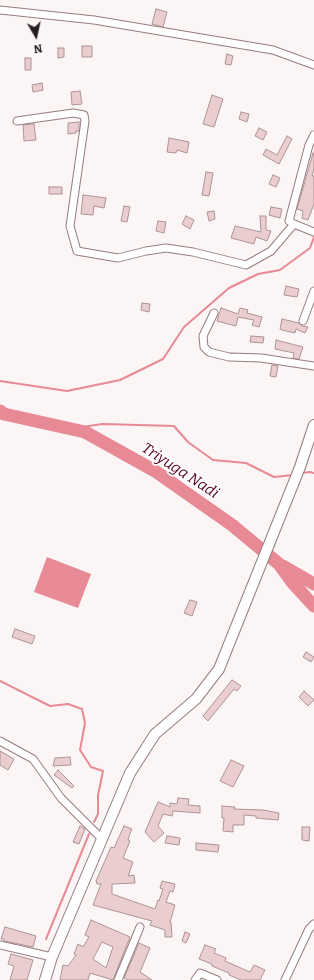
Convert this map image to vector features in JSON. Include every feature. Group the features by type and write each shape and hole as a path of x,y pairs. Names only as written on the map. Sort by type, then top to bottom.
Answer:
{"main road":[{"path":"45,980 52,957 130,773 155,734 196,699 219,669 234,636 244,606 300,467 314,426"}],"street":[{"path":"0,10 94,20 273,50 314,65"},
{"path":"17,121 74,113 84,115 85,121 70,226 77,250 118,258 166,248 192,252 246,265 271,251 294,224"},
{"path":"314,135 309,145 289,221 314,232"},
{"path":"303,320 314,291"},
{"path":"214,312 203,336 204,348 209,352 229,357 261,358 314,366"},
{"path":"0,741 33,759 61,798 102,839"},
{"path":"285,980 309,929 314,924"},
{"path":"118,980 140,927"},
{"path":"0,945 52,957"},
{"path":"195,980 200,973 217,980"}],"shaded area":[{"path":"47,557 91,574 78,608 34,592"}],"building":[{"path":"156,9 167,12 163,27 152,24"},
{"path":"82,46 92,46 92,57 82,57"},
{"path":"58,48 64,48 64,57 58,58"},
{"path":"227,54 233,56 231,65 225,64"},
{"path":"25,58 31,58 31,70 25,70"},
{"path":"42,83 43,90 33,92 32,85"},
{"path":"80,91 82,104 72,105 71,92"},
{"path":"212,95 223,99 214,127 203,124"},
{"path":"241,112 249,114 247,122 239,119"},
{"path":"79,122 79,131 68,134 68,123"},
{"path":"34,124 36,140 24,141 23,125"},
{"path":"259,128 267,132 263,140 255,136"},
{"path":"287,136 292,139 279,164 263,155 266,149 277,155"},
{"path":"169,138 189,142 187,153 177,150 176,153 167,152"},
{"path":"313,153 314,168 312,176 314,176 314,204 308,220 302,218 303,211 297,209"},
{"path":"206,172 213,173 209,196 202,195"},
{"path":"273,175 280,178 276,187 269,184"},
{"path":"49,187 62,187 62,194 49,194"},
{"path":"83,195 106,198 104,208 94,206 93,215 81,214"},
{"path":"124,206 130,207 127,222 121,221"},
{"path":"271,207 282,209 280,218 269,215"},
{"path":"214,211 215,219 209,221 207,212"},
{"path":"186,216 194,220 190,229 182,224"},
{"path":"260,216 266,216 266,230 271,231 267,241 256,237 254,244 231,238 235,226 261,232"},
{"path":"158,221 166,222 164,233 156,231"},
{"path":"286,286 299,289 297,297 284,295"},
{"path":"142,303 150,304 149,312 141,310"},
{"path":"221,308 238,314 240,308 248,310 247,313 262,317 259,327 252,325 254,320 238,317 236,326 217,321"},
{"path":"282,319 308,327 305,333 296,329 295,333 282,330 280,329"},
{"path":"251,336 264,337 263,343 250,342"},
{"path":"276,340 303,347 299,359 293,358 294,353 275,349"},
{"path":"272,365 278,366 276,377 270,376"},
{"path":"190,600 197,602 192,616 184,613"},
{"path":"15,629 35,636 32,644 12,637"},
{"path":"306,652 314,657 311,662 303,657"},
{"path":"232,680 241,686 237,691 234,689 208,721 203,716"},
{"path":"304,691 314,700 308,706 299,697"},
{"path":"0,751 14,759 8,770 0,765"},
{"path":"70,757 71,765 53,766 55,758"},
{"path":"231,760 244,766 233,787 220,781"},
{"path":"58,770 74,786 72,788 54,775"},
{"path":"178,798 189,799 188,805 200,806 200,813 173,811 172,816 163,814 158,826 164,833 154,842 145,832 158,802 170,807 170,803 177,804"},
{"path":"222,806 235,807 234,809 263,810 279,813 278,820 256,818 256,816 244,815 244,825 233,825 233,832 223,831 224,818 222,818"},
{"path":"80,826 85,829 79,844 73,842"},
{"path":"124,826 132,829 128,840 130,841 123,858 133,862 128,876 134,875 135,883 112,884 112,894 155,909 163,889 160,888 162,881 175,884 173,892 170,891 166,902 175,905 170,922 172,937 165,937 165,930 150,925 152,921 93,905 101,884 97,884 96,881 111,847 114,848"},
{"path":"302,827 310,827 309,841 302,840"},
{"path":"167,836 180,838 179,845 165,843"},
{"path":"196,843 219,845 218,852 196,850"},
{"path":"91,920 130,937 113,980 90,973 88,980 60,980 63,965 68,966 76,955 74,954 78,944 83,947 89,937 85,935","holes":["102,942 113,947 106,968 93,959"]},
{"path":"5,927 36,936 33,947 4,941 4,939 1,939"},
{"path":"185,932 190,934 186,943 182,941"},
{"path":"139,943 150,948 140,972 152,980 128,980 124,978"},
{"path":"205,945 216,949 214,953 226,958 225,961 250,972 254,965 265,970 260,980 241,980 212,966 212,964 199,959"},
{"path":"11,954 33,960 27,980 10,980 14,966 8,964"}],"waterway":[{"path":"0,381 67,391 120,380 163,359 184,327 229,288 258,274 280,270 310,248 314,237"},
{"name":"Triyuga Nadi","path":"0,411 4,414 85,432 155,471 232,525 279,564 292,582 314,606"},
{"path":"70,429 102,424 174,426 188,442 213,460 246,463 274,477 293,475"},
{"path":"302,473 314,473"},
{"path":"283,566 314,584"},
{"path":"0,681 50,706 68,704 82,709 85,723 80,750 91,767 103,771 98,795 98,814 94,822"},
{"path":"46,939 89,834"}]}
